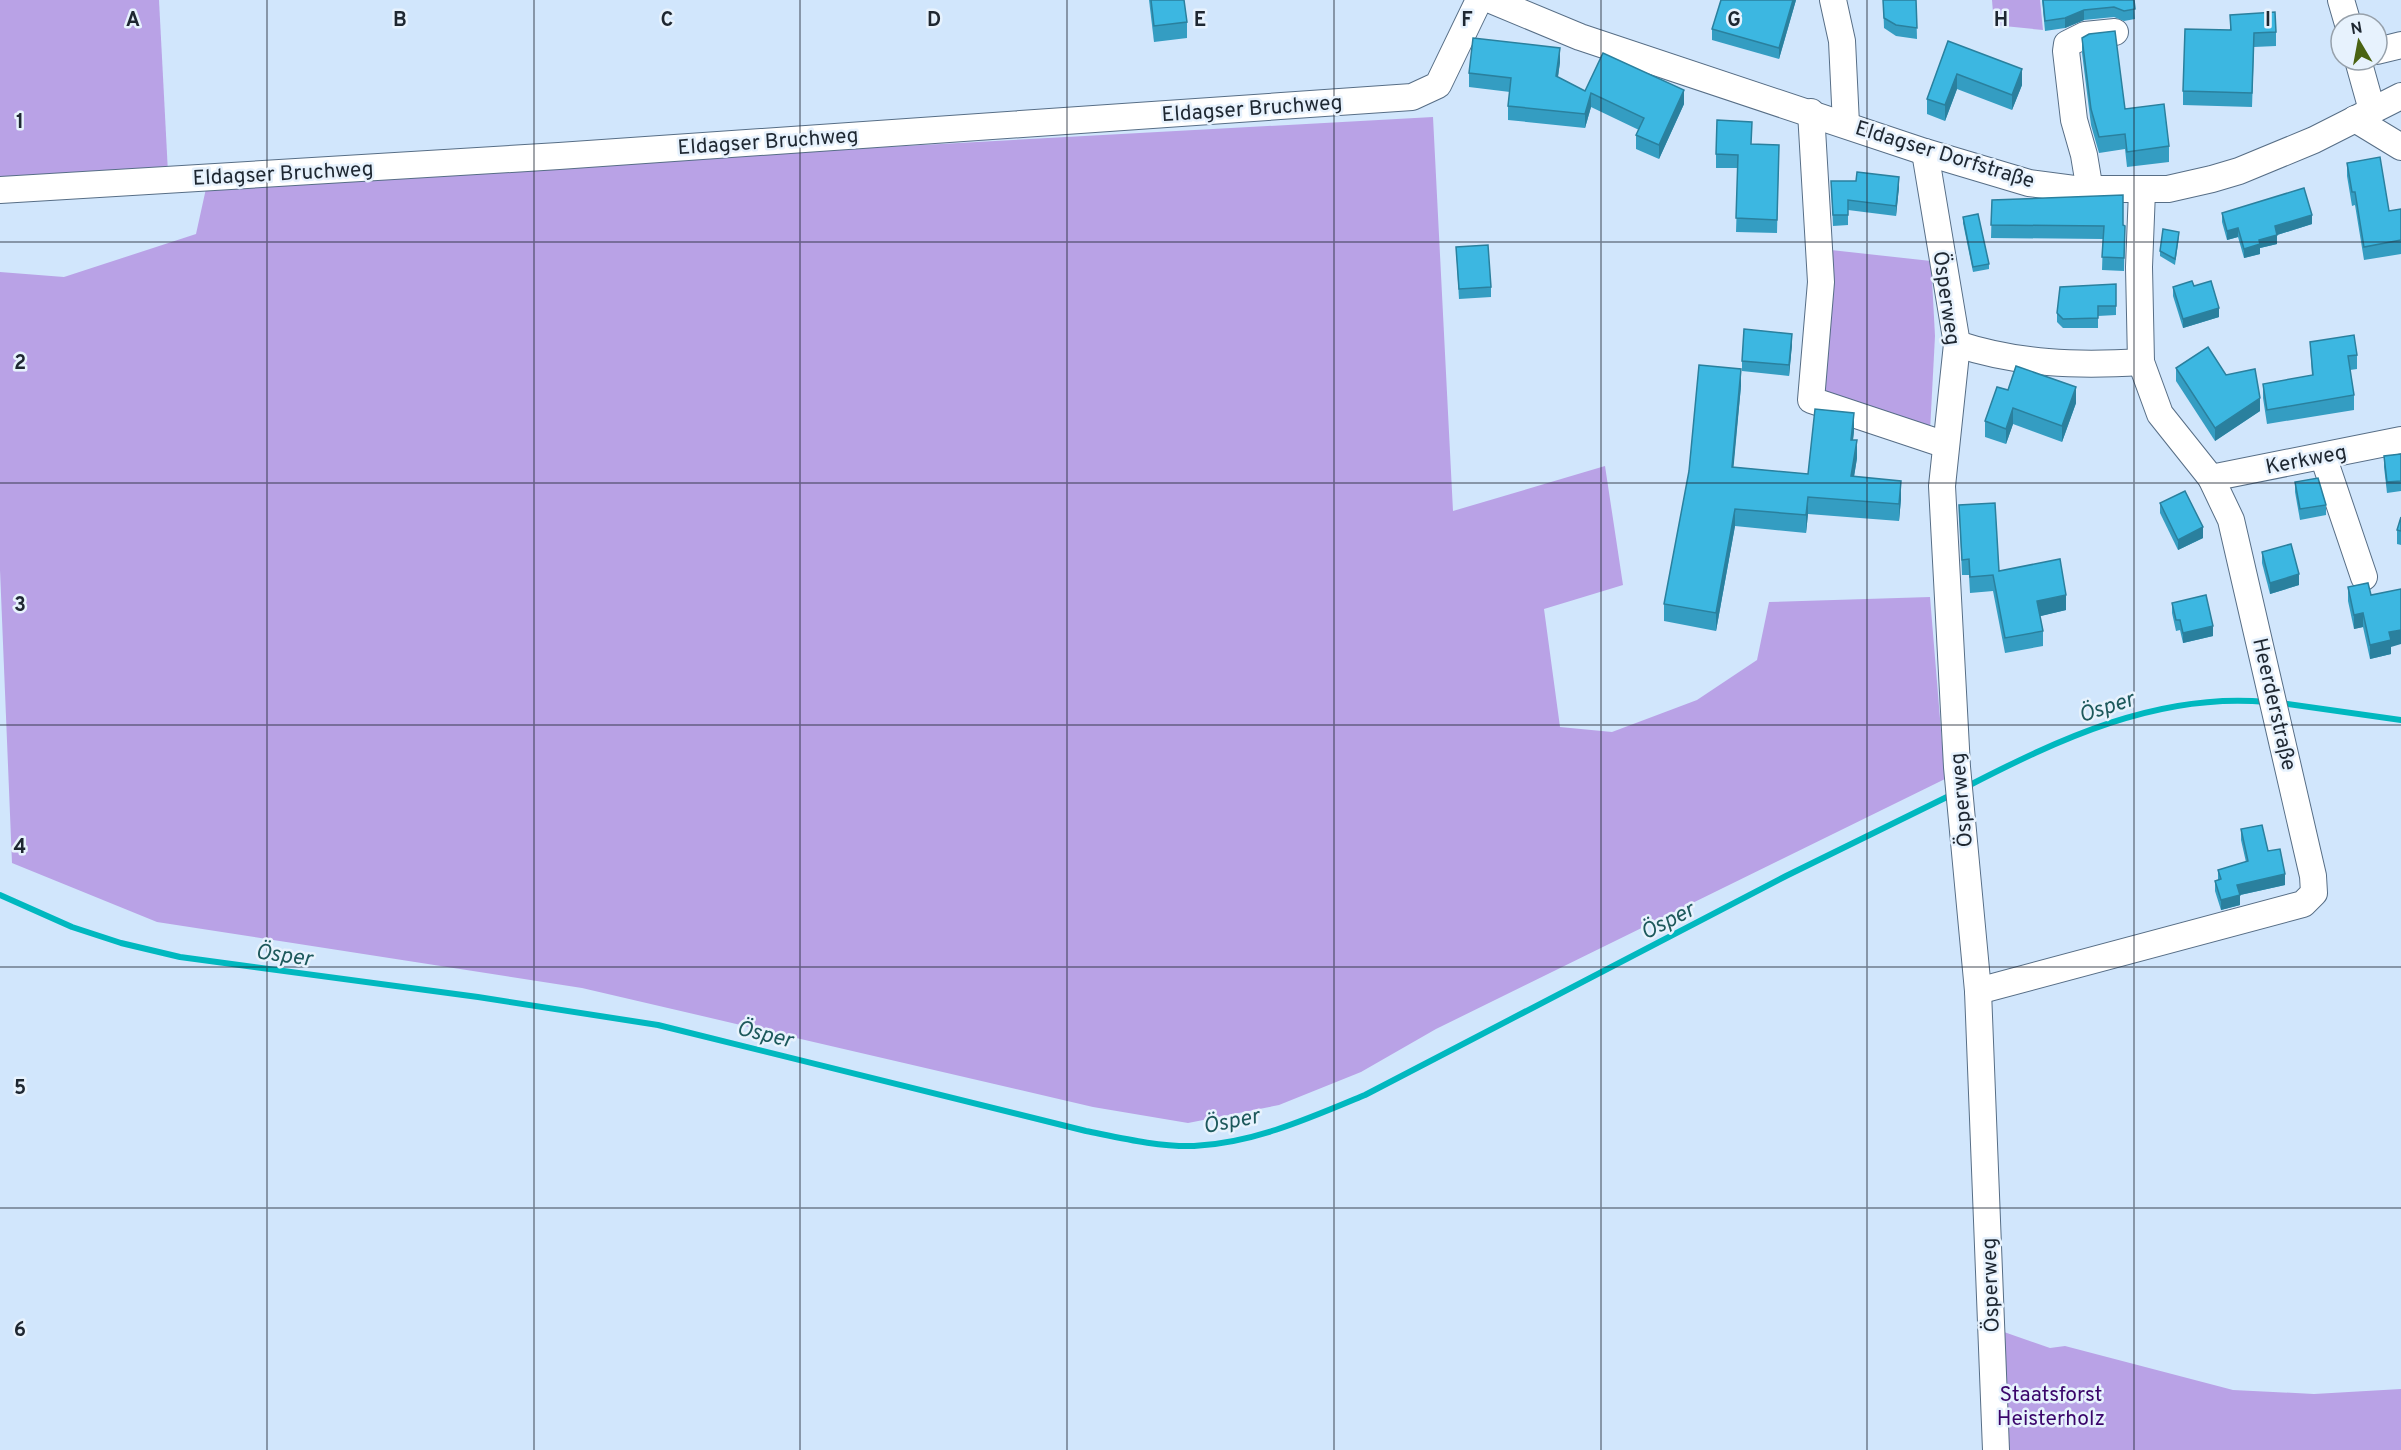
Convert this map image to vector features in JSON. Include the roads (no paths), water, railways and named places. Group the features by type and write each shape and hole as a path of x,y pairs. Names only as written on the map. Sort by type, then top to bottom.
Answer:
{"street":[{"name":"Eldagser Bruchweg","path":"0,190 570,155 1412,97 1438,85 1479,0"},
{"name":"Eldagser Dorfstraße","path":"1491,0 1580,37 1925,152 2029,183 2090,190 2142,191 2192,184 2240,171 2314,140 2401,96"},
{"path":"1833,0 1842,40 1846,124"},
{"path":"2090,190 2084,155 2074,120 2067,44 2077,37 2115,32"},
{"path":"2359,72 2363,115 2401,147"},
{"path":"1810,112 1821,282 1811,400 1946,445"},
{"name":"Ösperweg","path":"1925,152 1957,344 1942,486 1957,767 1978,991 1996,1450"},
{"name":"Heerderstraße","path":"1978,991 2303,904 2314,893 2313,876 2280,727 2231,520 2211,478 2160,414 2141,362 2139,267 2142,191"},
{"path":"1957,344 1994,356 2082,366 2141,362"},
{"name":"Kerkweg","path":"2211,478 2401,440"},
{"path":"2322,456 2364,577"}],"waterway":[{"name":"Ösper","path":"1964,788 2036,752 2110,723 2148,712 2187,704 2227,701 2267,702"},
{"name":"Ösper","path":"2280,703 2401,720"},
{"name":"Ösper","path":"0,895 72,927 121,943 180,957 478,997 658,1025 1086,1131 1153,1144 1194,1146 1260,1135 1365,1095 1786,876 1953,794"}],"park label":[{"name":"Staatsforst Heisterholz","path":"2051,1406"}]}
